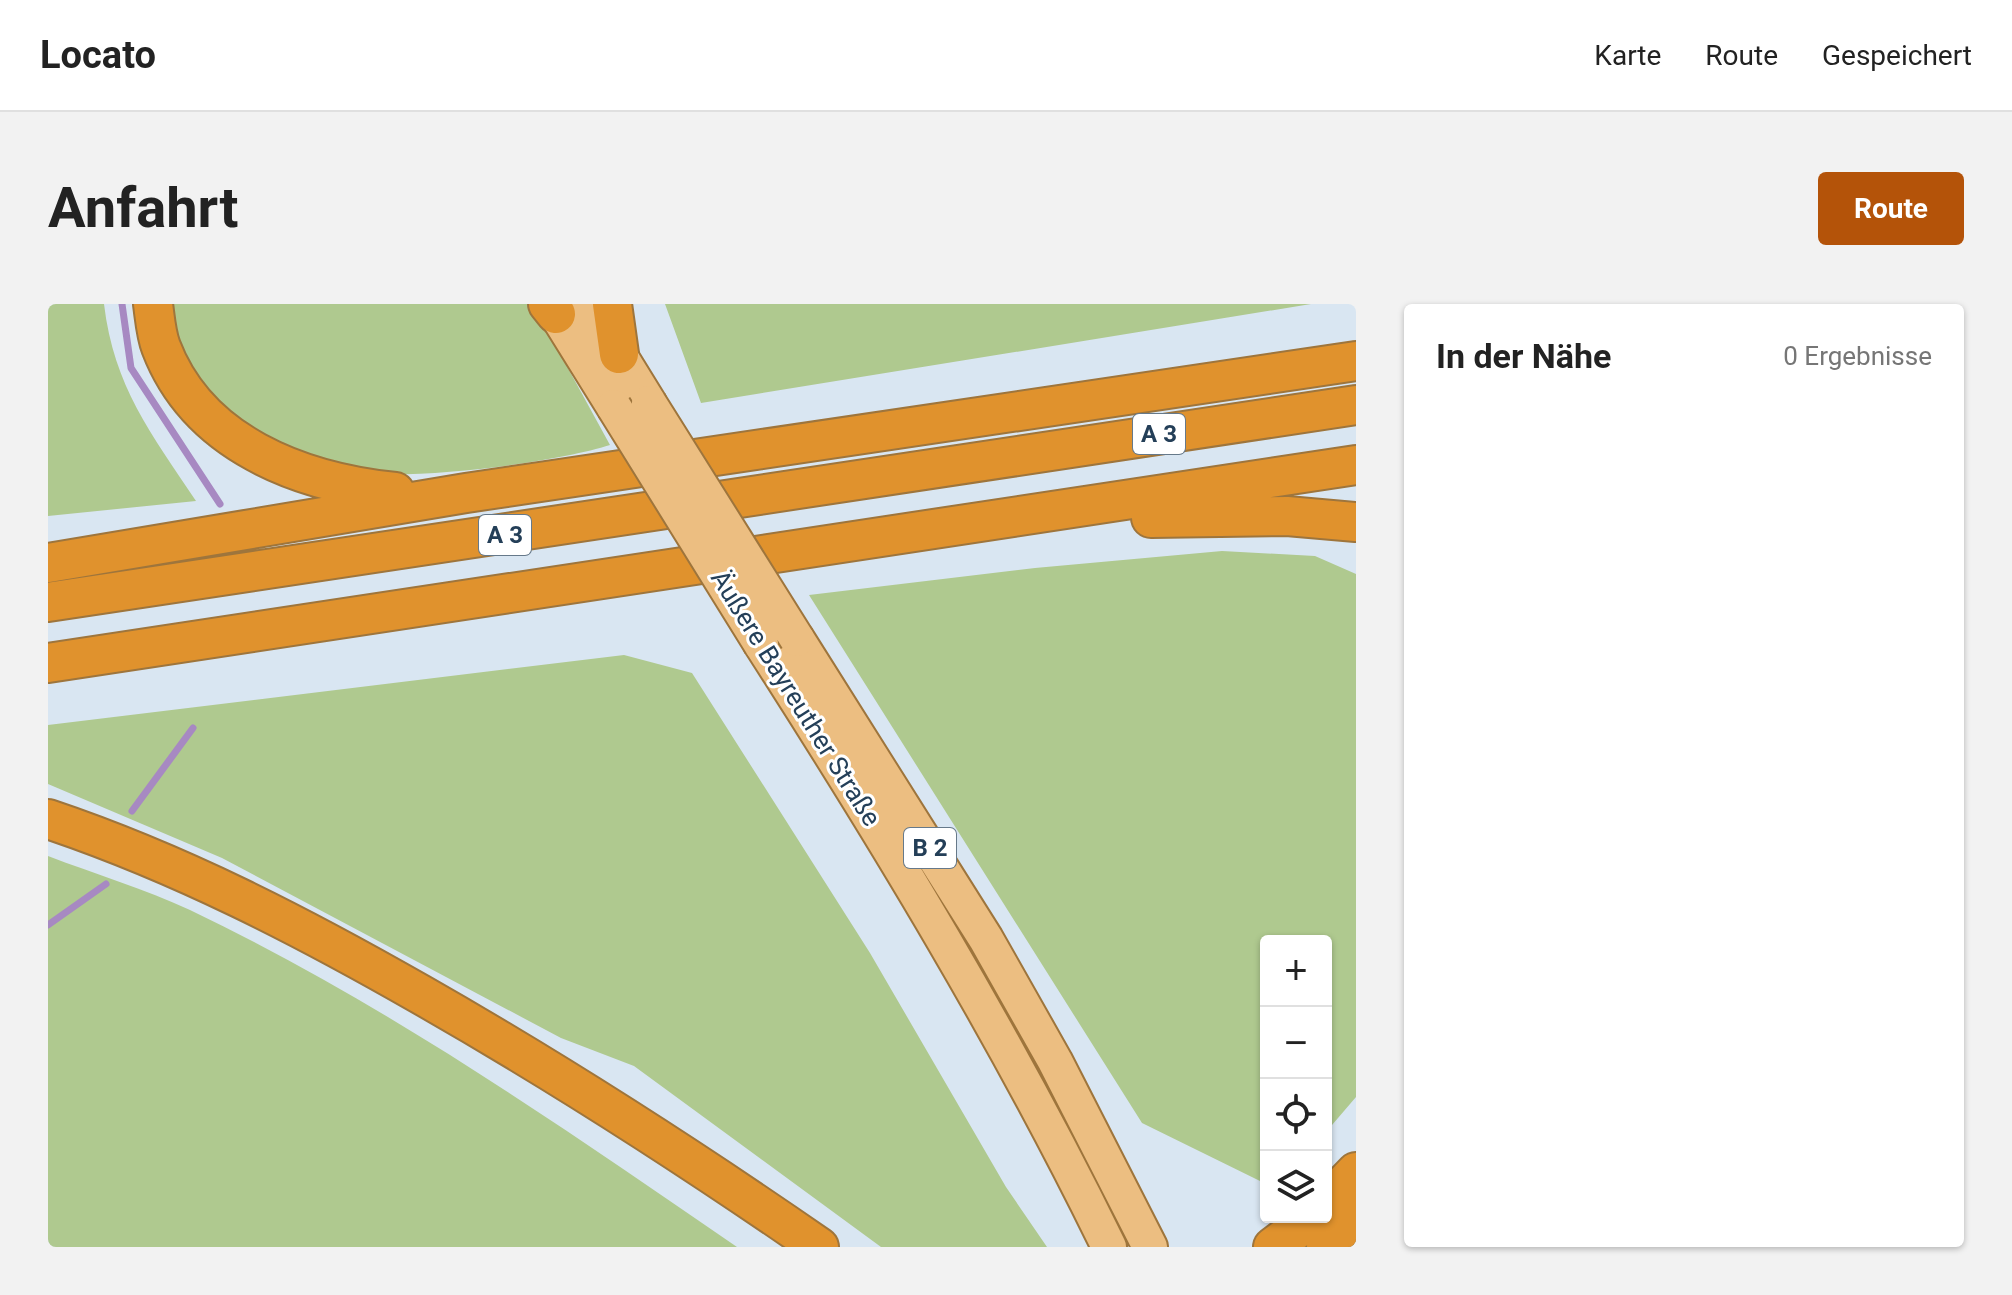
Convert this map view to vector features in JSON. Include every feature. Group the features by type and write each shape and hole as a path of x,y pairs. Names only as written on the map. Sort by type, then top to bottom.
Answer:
{"highway":[{"path":"153,304 160,344 176,380 210,418 266,459 308,477 350,487 466,493"},
{"path":"603,359 612,304"},
{"path":"1293,369 1356,341"},
{"path":"48,563 466,493 1356,361"},
{"name":"A 3","path":"48,602 1356,405"},
{"name":"A 3","path":"48,663 976,525 1356,465"},
{"path":"976,525 1233,516 1356,522"},
{"path":"48,819 154,857 326,940 529,1057 683,1153 819,1247"},
{"path":"1332,1197 1356,1172"},
{"path":"1326,1247 1356,1213"},
{"path":"1273,1247 1305,1223"}],"main road":[{"name":"B 2","path":"561,307 603,359 649,403 986,939 1055,1061 1150,1247"},
{"name":"Äußere Bayreuther Straße","path":"603,359 614,407 902,866 982,1003 1109,1247"}],"green space":[{"path":"48,304 104,304 116,360 126,385 150,431 196,501 48,516"},
{"path":"166,304 528,304 558,350 610,445 507,466 422,474 348,472 321,466 251,431 206,393 184,362"},
{"path":"665,304 1311,304 701,403"},
{"path":"1222,551 1315,556 1356,574 1356,1097 1332,1125 1332,935 1260,935 1260,1181 1142,1123 809,595 1035,568"},
{"path":"624,655 692,673 870,953 1006,1187 1047,1247 881,1247 634,1066 561,1038 222,858 48,784 48,725"},
{"path":"48,856 190,910 332,984 537,1111 737,1247 48,1247"}],"waterway":[{"path":"122,304 131,368 220,504"},
{"path":"132,811 193,728"},
{"path":"48,925 106,884"}]}
